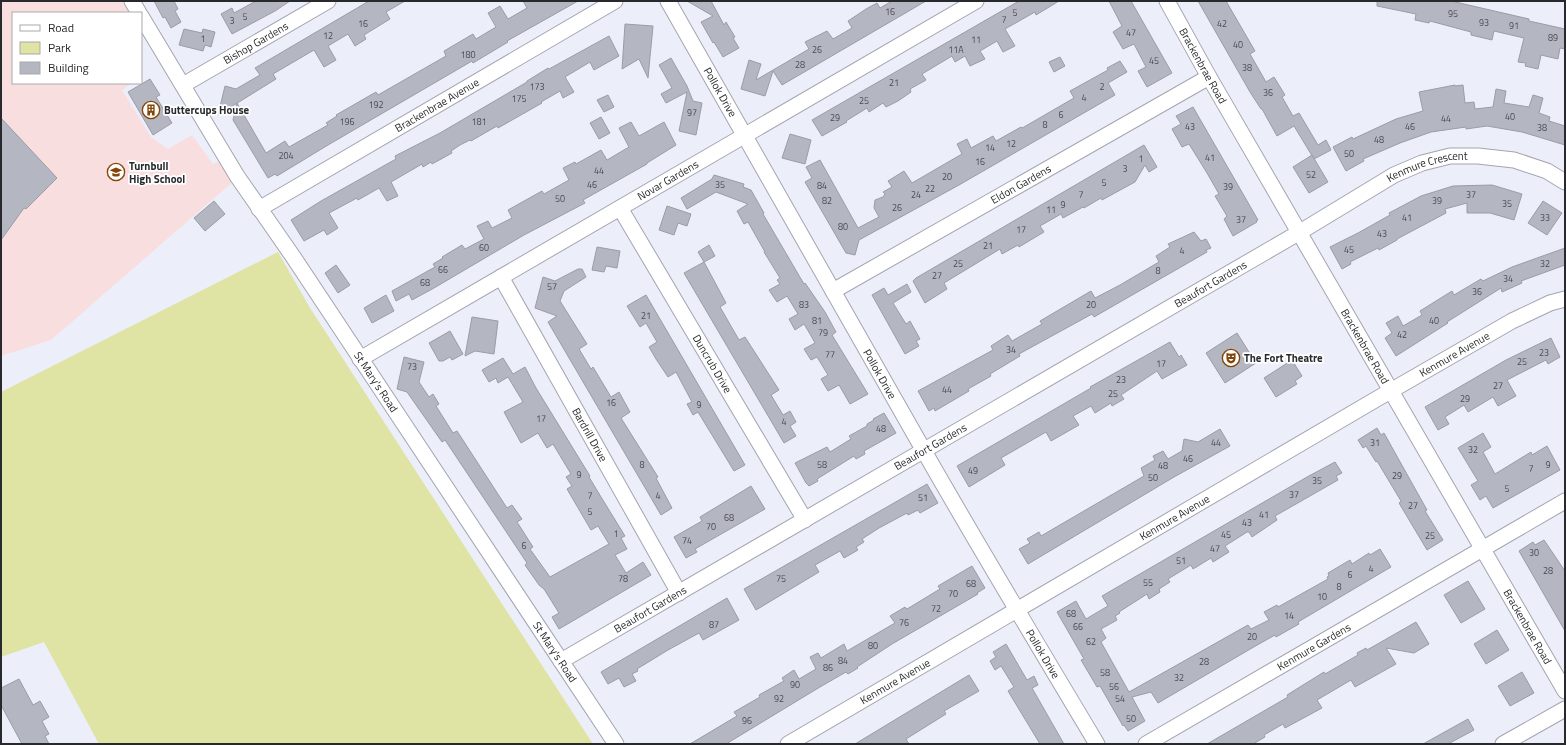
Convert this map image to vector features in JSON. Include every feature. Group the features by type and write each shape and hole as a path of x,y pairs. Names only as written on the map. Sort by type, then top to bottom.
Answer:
{"street":[{"path":"132,1 138,12"},
{"name":"Bishop Gardens","path":"183,85 328,1"},
{"name":"Brackenbrae Avenue","path":"259,209 615,1"},
{"name":"Pollok Drive","path":"668,1 746,135 924,451 1016,610 1097,744"},
{"name":"Novar Gardens","path":"360,358 976,1"},
{"name":"Brackenbrae Road","path":"1167,1 1209,77 1565,691"},
{"name":"St Mary's Road","path":"142,18 237,176 360,358 616,744"},
{"name":"Eldon Gardens","path":"833,291 1209,77"},
{"name":"Kenmure Crescent","path":"1300,232 1394,175 1422,163 1450,156 1478,156 1514,160 1547,171 1565,182"},
{"name":"Duncrub Drive","path":"620,208 805,520"},
{"name":"Beaufort Gardens","path":"561,661 1300,232"},
{"name":"Bardrill Drive","path":"501,277 679,593"},
{"name":"Kenmure Avenue","path":"788,744 1512,321 1550,303 1565,299"},
{"path":"1482,549 1565,501"},
{"name":"Kenmure Gardens","path":"1146,744 1482,549"},
{"path":"1503,744 1565,709"}],"shaded area":[{"name":"Turnbull High School","path":"1,1 123,1 129,12 12,12 12,84 131,84 122,90 151,137 168,149 192,135 213,164 222,160 235,180 51,340 1,356"}],"green space":[{"path":"278,252 310,308 593,744 99,744 44,642 1,657 1,392"}],"building":[{"path":"154,1 174,1 178,9 175,11 181,22 171,28 165,17 163,18"},
{"path":"256,1 290,1 275,11 232,34 221,14 232,8 234,13"},
{"path":"369,1 405,1 386,12 390,19 364,35 366,39 355,46 348,34 328,46 336,60 324,67 314,50 273,74 276,79 218,115 225,86 236,89 260,75 255,68"},
{"path":"523,1 578,1 507,41 508,42 473,63 472,61 277,176 275,174 268,178 233,120 237,103 266,153 285,141 289,147 328,125 326,123 337,116 336,115 376,92 378,95 446,56 444,51 473,34 476,39 496,27 488,13 500,6 508,19 527,8"},
{"path":"687,1 711,1 724,25 726,22 735,37 733,38 739,48 723,57 701,22 713,16"},
{"path":"892,1 926,1 782,85 773,71 765,96 741,89 749,60 761,64 756,80 809,49 805,42 827,31 833,39 852,28 848,21 866,9 877,3 880,8"},
{"path":"1019,1 1059,1 1036,15 1035,12 1005,29 1015,46 1003,52 997,41 980,51 985,59 970,66 965,56 955,62 952,56 922,74 926,80 910,89 911,92 898,101 886,107 883,103 869,112 867,108 846,121 847,122 822,136 812,120"},
{"path":"1109,1 1131,1 1172,73 1147,87 1138,71 1146,67 1134,44 1123,49 1113,32 1122,26"},
{"path":"1198,1 1226,1 1255,51 1250,54 1266,82 1274,77 1285,95 1282,97 1293,116 1299,113 1318,145 1326,140 1331,150 1314,159 1294,126 1277,136"},
{"path":"1377,1 1451,1 1529,19 1529,21 1565,29 1565,49 1560,48 1558,59 1541,55 1538,69 1525,66 1526,63 1518,62 1524,38 1494,31 1492,40 1471,35 1471,32 1430,21 1429,23 1415,20 1416,14 1377,6"},
{"path":"625,24 653,26 648,78 639,59 622,69"},
{"path":"184,29 202,33 203,29 215,32 211,47 205,45 203,51 179,45"},
{"path":"609,36 619,56 594,70 590,62 565,77 574,92 563,98 560,91 498,128 497,126 471,141 470,140 460,145 451,151 452,153 432,164 431,162 423,167 422,164 391,182 398,196 387,201 379,188 358,200 357,198 329,213 338,228 327,235 324,230 304,241 291,220 321,201 396,159 395,156 440,133 548,68 549,69"},
{"path":"1060,57 1065,66 1054,72 1049,62"},
{"path":"671,58 687,86 693,101 702,103 696,135 679,131 687,92 666,103 661,94 672,88 659,65"},
{"path":"1120,61 1127,72 1108,83 1115,95 959,185 859,240 855,255 846,253 805,182 812,178 806,167 820,160 858,228 879,217 874,208 875,200 883,197 885,194 883,192 892,187 888,181 904,171 912,183 962,154 957,144 967,139 971,148 993,136 996,141 1021,127 1024,127 1074,98 1070,91 1108,70 1107,68"},
{"name":"Buttercups House","path":"150,79 160,95 156,97 172,123 153,135 128,92"},
{"path":"1455,85 1463,85 1465,103 1474,102 1475,109 1493,107 1496,89 1506,91 1504,103 1529,107 1533,95 1543,98 1539,113 1550,117 1549,121 1565,126 1565,145 1522,132 1487,126 1466,129 1466,127 1431,132 1400,143 1363,159 1364,161 1346,171 1333,147 1352,137 1353,139 1396,119 1423,111 1419,92"},
{"path":"608,95 614,107 604,112 597,100"},
{"path":"1193,107 1258,220 1233,236 1224,219 1227,216 1215,196 1219,194 1189,144 1182,147 1172,129 1181,124 1176,116"},
{"path":"601,117 610,133 599,139 590,123"},
{"path":"1,118 57,178 26,209 24,208 1,240"},
{"path":"631,122 639,136 664,122 676,145 647,164 583,200 585,203 524,235 434,288 412,300 409,294 396,301 392,291 435,267 433,264 462,245 465,249 484,239 477,226 488,221 492,228 512,218 508,210 542,191 544,194 569,180 563,168 575,162 576,164 601,150 607,160 629,147 619,128"},
{"path":"790,134 811,140 805,164 782,158"},
{"path":"1144,145 1157,167 1149,172 1145,165 1135,182 1102,200 1101,198 1063,218 1061,214 1040,226 1044,232 1019,247 1018,245 1002,254 1000,249 944,283 947,289 925,303 913,281 916,278"},
{"path":"1312,155 1328,182 1309,193 1293,167"},
{"path":"714,175 744,184 743,187 751,190 764,213 763,214 804,284 805,283 825,312 836,332 832,335 868,394 850,404 839,385 828,391 821,379 828,375 817,357 811,360 804,349 815,343 810,334 804,324 795,330 789,319 798,314 787,296 777,302 769,290 780,284 777,280 780,278 748,222 744,224 737,211 748,204 716,192 687,209 681,198 712,179"},
{"path":"1492,185 1522,194 1514,220 1490,213 1467,213 1467,203 1445,209 1446,213 1379,250 1378,248 1350,262 1351,264 1342,269 1330,247 1358,233 1390,215 1389,213 1421,196 1453,186"},
{"path":"214,201 225,214 205,231 194,218"},
{"path":"1543,201 1562,213 1547,235 1528,223"},
{"path":"667,206 691,214 687,226 678,223 674,235 659,230"},
{"path":"1194,232 1201,241 1206,239 1211,248 1206,250 1207,252 1094,317 1092,314 1019,354 1020,356 990,374 991,376 968,389 969,391 935,411 934,408 929,411 918,391 993,350 991,346 1008,335 1012,341 1042,324 1040,321 1091,291 1095,298 1120,285 1159,262 1156,256 1170,247 1168,244"},
{"path":"709,245 715,256 704,262 698,252"},
{"path":"597,247 620,251 617,268 606,266 604,272 592,270"},
{"path":"1565,248 1565,265 1521,281 1522,283 1502,292 1501,288 1396,356 1385,338 1392,333 1386,323 1398,316 1403,326 1422,315 1420,311 1452,291 1454,295 1481,279 1483,281 1512,267"},
{"path":"704,262 726,303 720,307 739,340 745,337 779,390 771,395 783,415 790,411 796,422 790,426 796,436 784,443 684,273"},
{"path":"336,265 350,285 338,293 325,273"},
{"path":"578,269 582,269 586,277 564,291 560,301 587,344 579,349 591,369 593,367 611,397 619,392 630,412 621,418 658,477 656,478 672,508 661,515 548,322 557,316 535,308 543,277 555,281"},
{"path":"907,284 911,292 893,303 906,324 910,321 920,339 916,341 919,346 905,354 872,295 884,288 888,295"},
{"path":"386,295 394,311 372,323 364,308"},
{"path":"646,295 745,465 734,471 698,412 693,415 687,404 692,402 676,372 668,377 656,359 649,347 657,342 646,323 640,327 627,306"},
{"path":"472,317 498,321 494,354 475,351 465,356"},
{"path":"450,331 463,354 452,360 450,357 443,361 439,361 429,343"},
{"name":"The Fort Theatre","path":"1237,333 1256,363 1225,383 1206,353"},
{"path":"1551,338 1560,357 1548,364 1546,360 1507,380 1516,396 1498,406 1493,397 1468,412 1464,405 1445,417 1449,424 1438,430 1425,407 1506,360"},
{"path":"1170,342 1179,357 1181,355 1187,365 1162,379 1157,371 1121,395 1124,399 1112,406 1111,403 1095,413 1091,406 1073,416 1079,425 1051,441 1046,432 1001,458 1005,465 969,487 957,466 1091,388 1090,387"},
{"path":"404,357 424,362 419,382 429,397 433,394 439,404 436,406 453,433 457,431 507,508 512,505 522,519 517,522 533,547 530,549 550,577 609,544 598,526 591,530 567,489 572,486 566,477 571,474 553,444 547,448 538,433 521,443 504,412 523,402 508,377 498,383 496,378 489,382 482,370 503,358 513,374 525,367 536,388 625,536 621,538 627,549 615,555 626,573 643,562 651,575 559,629 552,617 559,613 544,589 539,585 525,565 527,563 445,440 442,442 407,392 397,389"},
{"path":"1292,360 1302,376 1295,381 1297,384 1276,397 1264,378"},
{"path":"884,413 896,433 864,451 865,454 856,459 854,456 817,479 818,481 809,486 806,483 795,463 827,447 830,452 851,439 849,436 867,426 867,424 874,420 873,419"},
{"path":"1377,428 1381,435 1384,433 1427,510 1425,511 1443,540 1427,550 1399,503 1401,501 1377,461 1376,462 1366,446 1363,448 1358,440"},
{"path":"1220,429 1230,446 1174,477 1028,564 1019,549 1030,543 1027,539 1039,532 1041,536 1144,476 1141,468 1155,460 1153,456 1163,451 1168,459 1182,451 1184,439 1198,442"},
{"path":"1483,433 1491,447 1483,452 1495,474 1531,452 1532,455 1547,446 1560,470 1493,508 1486,496 1480,500 1471,485 1478,481 1458,448"},
{"path":"1335,462 1342,473 1336,476 1338,480 1275,516 1277,520 1252,537 1249,532 1247,532 1225,546 1229,552 1213,562 1211,558 1193,569 1191,565 1168,579 1170,582 1159,589 1160,592 1149,599 1147,594 1119,612 1120,613 1115,616 1117,620 1101,629 1106,638 1101,642 1129,692 1248,625 1251,629 1269,620 1264,612 1277,605 1278,607 1328,579 1328,573 1350,560 1352,564 1369,553 1370,555 1380,549 1391,567 1298,622 1299,624 1276,637 1275,635 1158,703 1151,692 1132,697 1145,721 1128,731 1124,725 1123,726 1100,686 1097,687 1081,660 1084,659 1057,612 1076,601 1086,619 1108,606 1102,596"},
{"path":"927,484 938,503 920,513 918,510 908,515 907,513 879,528 862,539 864,542 856,547 858,550 844,558 840,551 815,565 819,572 756,610 744,589"},
{"path":"751,486 765,509 695,549 697,552 686,558 674,537 702,521 700,517"},
{"path":"1544,540 1565,571 1565,631 1519,551 1533,542 1535,545"},
{"path":"972,566 985,588 977,593 978,594 892,644 848,674 846,672 726,744 690,744 737,716 734,712 760,697 759,695 784,681 782,678 794,670 799,679 816,669 810,657 818,653 821,658 844,644 847,651 895,623 890,616 905,607 907,609 940,589 938,586"},
{"path":"1468,581 1485,609 1461,623 1444,595"},
{"path":"727,598 739,620 703,640 699,633 668,650 637,669 638,671 632,674 636,681 624,687 619,678 608,684 601,672"},
{"path":"1416,622 1429,644 1414,653 1386,648 1396,664 1355,687 1351,680 1317,700 1322,708 1285,728 1283,724 1264,735 1265,737 1253,744 1207,744 1288,697 1287,695 1324,672 1325,674 1358,655 1357,653 1366,648 1367,650"},
{"path":"1497,630 1509,650 1486,664 1474,644"},
{"path":"1006,644 1027,680 1034,676 1038,685 1032,688 1064,744 1040,744 1008,691 1014,687 1001,666 995,670 990,661 996,657 993,652"},
{"path":"1522,672 1534,693 1510,706 1498,686"},
{"path":"969,675 979,691 944,711 946,714 906,739 909,744 855,744"},
{"path":"19,679 33,705 40,701 49,717 42,721 49,734 45,736 49,744 22,744 1,705 1,688"},
{"path":"1468,719 1474,730 1448,744 1423,744"}],"place":[{"name":"Buttercups House","path":"151,110"},
{"name":"Turnbull High School","path":"116,172"},
{"name":"The Fort Theatre","path":"1231,358"}]}
